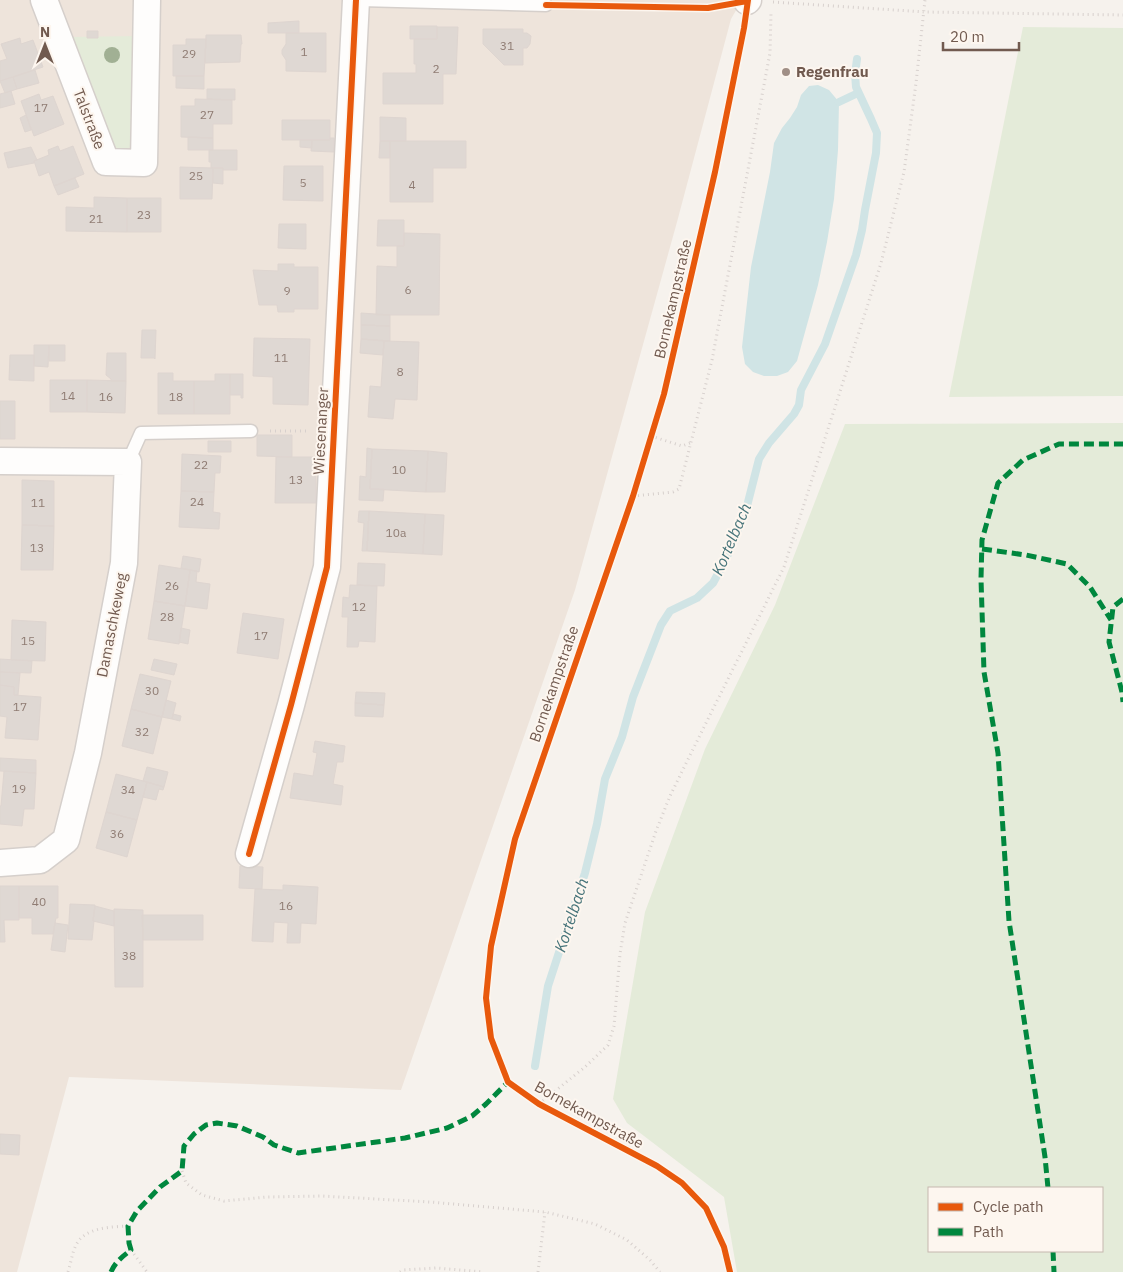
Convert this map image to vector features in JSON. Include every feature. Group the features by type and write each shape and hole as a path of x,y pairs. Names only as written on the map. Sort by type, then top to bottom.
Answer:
{"street":[{"name":"Talstraße","path":"44,0 106,162 144,163 147,0"},
{"name":"Wiesenanger","path":"248,854 291,705 326,567 356,0"},
{"path":"0,461 128,462"},
{"name":"Damaschkeweg","path":"0,863 40,860 66,840 88,753 124,563 128,462"}],"lane":[{"path":"360,0 546,5"},
{"path":"128,462 141,433 251,430"}],"path":[{"path":"538,1104 585,1067 608,1045 614,1026 620,954 625,923 656,832 670,796 784,567 881,263 904,172 925,0"},
{"path":"633,496 673,492 679,489 712,360 770,53 756,1 925,12 1123,15"},
{"path":"648,444 654,428"},
{"path":"251,430 334,431"},
{"path":"651,436 682,446 691,443"},
{"path":"630,505 635,487"},
{"path":"182,1170 186,1183 202,1195 224,1201 267,1197 322,1196 430,1202 545,1212 595,1224 627,1240 650,1260 660,1272"},
{"path":"538,1272 545,1212"},
{"path":"68,1272 77,1244 83,1237 91,1232 110,1227 128,1226"},
{"path":"131,1250 147,1272"},
{"path":"400,1272 403,1270 436,1268 484,1272"}],"shaded area":[{"path":"0,0 742,0 731,19 575,590 401,1090 69,1077 17,1272 0,1272"},
{"path":"818,85 829,90 839,102 834,199 827,242 818,285 797,361 788,372 777,376 764,376 753,372 745,364 742,347 751,267 774,143 797,107 801,95 809,86"}],"green space":[{"path":"1023,27 1123,28 1123,396 949,397"},
{"path":"138,36 133,146 118,150 109,142 71,37"},
{"path":"1123,423 1123,1272 737,1272 724,1197 627,1123 613,1099 645,912 705,749 775,605 845,424"}],"building":[{"path":"299,21 299,33 268,33 268,23"},
{"path":"410,26 437,26 437,39 410,39"},
{"path":"437,27 458,27 456,74 443,74 443,104 383,104 383,73 416,73 414,39 437,39"},
{"path":"483,29 523,29 523,33 531,36 530,44 527,48 523,48 523,65 504,65 483,44"},
{"path":"87,31 98,31 98,38 87,38"},
{"path":"286,33 326,33 326,72 286,71 286,60 282,50 286,44"},
{"path":"206,35 241,35 240,62 205,63"},
{"path":"20,38 21,44 33,40 43,67 0,81 0,61 7,59 1,44"},
{"path":"186,39 206,39 204,76 173,76 173,45 186,45"},
{"path":"35,70 39,83 17,89 13,77"},
{"path":"176,76 204,76 204,89 176,88"},
{"path":"13,77 17,89 5,93 0,81"},
{"path":"207,89 235,89 235,100 207,99"},
{"path":"11,91 15,104 0,108 0,94"},
{"path":"39,94 41,100 53,96 64,124 34,136 21,101"},
{"path":"195,99 232,100 232,124 213,124 213,138 181,137 181,106 195,106"},
{"path":"26,115 31,130 25,132 20,118"},
{"path":"380,117 406,118 406,141 380,141"},
{"path":"282,120 330,120 330,140 282,140"},
{"path":"188,137 213,138 213,150 188,150"},
{"path":"330,138 334,138 334,152 311,151 312,140 330,140"},
{"path":"300,140 312,140 312,148 300,147"},
{"path":"380,141 390,141 390,158 379,158"},
{"path":"390,141 466,141 466,168 433,168 433,202 390,202"},
{"path":"58,146 60,151 73,146 84,174 54,186 49,172 39,176 34,161 49,155 48,150"},
{"path":"31,147 37,160 34,163 8,168 4,153"},
{"path":"209,150 237,150 237,170 211,168"},
{"path":"284,166 323,166 323,201 283,200"},
{"path":"180,167 213,168 212,199 180,199"},
{"path":"213,168 223,168 223,184 213,183"},
{"path":"75,178 79,187 58,195 54,186"},
{"path":"94,197 127,198 127,232 66,231 66,207 94,208"},
{"path":"127,198 161,198 161,232 127,232"},
{"path":"378,220 404,220 404,246 377,246"},
{"path":"279,224 306,224 306,249 278,248"},
{"path":"404,233 440,234 439,315 376,315 377,266 397,267 397,246 404,246"},
{"path":"278,264 294,264 294,267 318,267 318,309 294,309 294,312 278,312 277,305 259,305 253,270 278,271"},
{"path":"361,313 390,315 390,326 361,325"},
{"path":"361,325 390,326 390,341 361,339"},
{"path":"142,330 156,330 155,359 141,358"},
{"path":"254,338 310,339 308,405 273,404 273,377 253,376"},
{"path":"361,339 384,341 383,355 360,353"},
{"path":"384,341 419,342 417,400 395,399 393,419 368,417 370,386 381,387"},
{"path":"34,345 49,345 48,367 34,366"},
{"path":"49,345 65,345 65,361 49,361"},
{"path":"107,353 126,353 126,381 111,381 106,375"},
{"path":"10,355 34,355 34,381 9,380"},
{"path":"158,373 173,373 173,381 194,381 194,414 158,414"},
{"path":"215,374 230,374 230,414 194,414 194,381 215,381"},
{"path":"230,374 243,374 243,398 241,398 241,395 230,395"},
{"path":"50,380 87,380 87,412 50,412"},
{"path":"87,380 126,381 125,413 87,412"},
{"path":"0,401 15,401 15,439 0,439"},
{"path":"257,435 292,435 292,457 257,456"},
{"path":"208,441 231,441 231,452 208,452"},
{"path":"367,448 372,449 370,489 384,489 383,501 359,500 360,476 366,477"},
{"path":"372,449 428,451 426,492 370,489"},
{"path":"428,451 447,453 445,492 426,492"},
{"path":"182,454 221,456 220,473 215,473 214,492 181,491"},
{"path":"276,457 316,457 316,503 275,503"},
{"path":"22,480 54,481 54,526 22,525"},
{"path":"181,491 214,492 213,512 220,513 219,529 179,527"},
{"path":"359,511 369,511 367,551 362,551 364,523 358,522"},
{"path":"369,511 425,514 423,554 367,551"},
{"path":"425,514 444,515 442,555 423,554"},
{"path":"22,525 54,526 53,570 21,570"},
{"path":"183,556 201,559 199,572 181,568"},
{"path":"358,563 385,564 384,586 357,585"},
{"path":"159,565 190,570 185,606 154,601"},
{"path":"190,570 197,571 196,582 210,584 207,609 185,606"},
{"path":"350,585 377,586 375,642 359,641 358,647 347,647 348,617 342,617 343,597 349,598"},
{"path":"154,601 185,606 179,644 148,639"},
{"path":"243,613 284,619 278,659 237,653"},
{"path":"12,620 46,622 45,661 11,660"},
{"path":"181,628 190,630 188,644 179,642"},
{"path":"0,659 32,661 31,673 0,672"},
{"path":"154,659 177,664 174,675 151,670"},
{"path":"0,672 20,673 18,695 14,695 14,687 0,685"},
{"path":"140,674 171,681 162,717 131,709"},
{"path":"0,685 14,687 14,695 41,697 38,740 5,738 7,717 0,716"},
{"path":"356,692 385,693 384,705 355,703"},
{"path":"166,700 176,703 172,719 162,717"},
{"path":"355,703 384,705 383,717 355,716"},
{"path":"131,709 162,717 153,754 122,746"},
{"path":"173,714 181,716 180,721 172,719"},
{"path":"315,741 345,746 343,762 337,762 333,784 343,786 341,805 290,798 294,773 313,776 317,753 313,752"},
{"path":"0,758 36,760 36,773 0,771"},
{"path":"147,767 168,772 164,787 143,781"},
{"path":"4,771 36,773 34,809 24,809 22,826 0,824"},
{"path":"116,774 147,782 137,820 106,812"},
{"path":"147,782 164,787 163,790 159,789 156,800 143,797"},
{"path":"106,812 137,820 127,857 96,848"},
{"path":"240,866 263,867 262,889 239,888"},
{"path":"283,885 318,887 316,924 301,923 300,943 287,943 288,923 274,922 273,942 252,941 255,889 283,890"},
{"path":"0,886 19,886 19,920 4,920 5,942 0,942"},
{"path":"19,886 58,886 58,918 56,918 53,934 32,934 32,918 19,918"},
{"path":"70,904 95,905 92,940 68,939"},
{"path":"95,906 114,911 114,926 93,921"},
{"path":"114,909 143,910 143,987 115,987"},
{"path":"142,915 203,915 203,940 143,940"},
{"path":"55,923 68,925 65,952 51,950"},
{"path":"0,1134 20,1135 19,1155 0,1154"}],"waterway":[{"name":"Kortelbach","path":"535,1066 548,986 585,873 597,824 605,779 622,737 633,697 661,625 670,611 697,598 713,583 726,559 746,510 759,459 799,405 801,390 825,344 856,255 876,153 877,133 856,87 857,59"},
{"path":"839,102 858,93"}],"marked path":[{"path":"1048,1187 1009,921 998,753 984,672 981,579 982,540 998,483 1023,460 1059,444 1123,444"},
{"path":"982,549 1026,555 1067,564 1090,587 1111,620"},
{"path":"1123,599 1113,607 1109,642 1123,702"},
{"path":"111,1272 117,1262 131,1250 128,1226 137,1211 160,1187 182,1171 184,1146 194,1134 206,1125 217,1123 237,1126 263,1137 274,1145 298,1153 405,1138 447,1128 472,1116 508,1082"},
{"path":"1053,1252 1054,1272"}],"cycle path":[{"path":"249,854 327,567 356,0"},
{"name":"Bornekampstraße","path":"730,1272 724,1247 706,1208 682,1183 657,1166 539,1104 508,1082 491,1038 486,998 491,946 515,839 633,496 664,394 715,172 748,0"},
{"path":"546,5 708,8 747,1"}],"place":[{"name":"Regenfrau","path":"786,72"}]}
